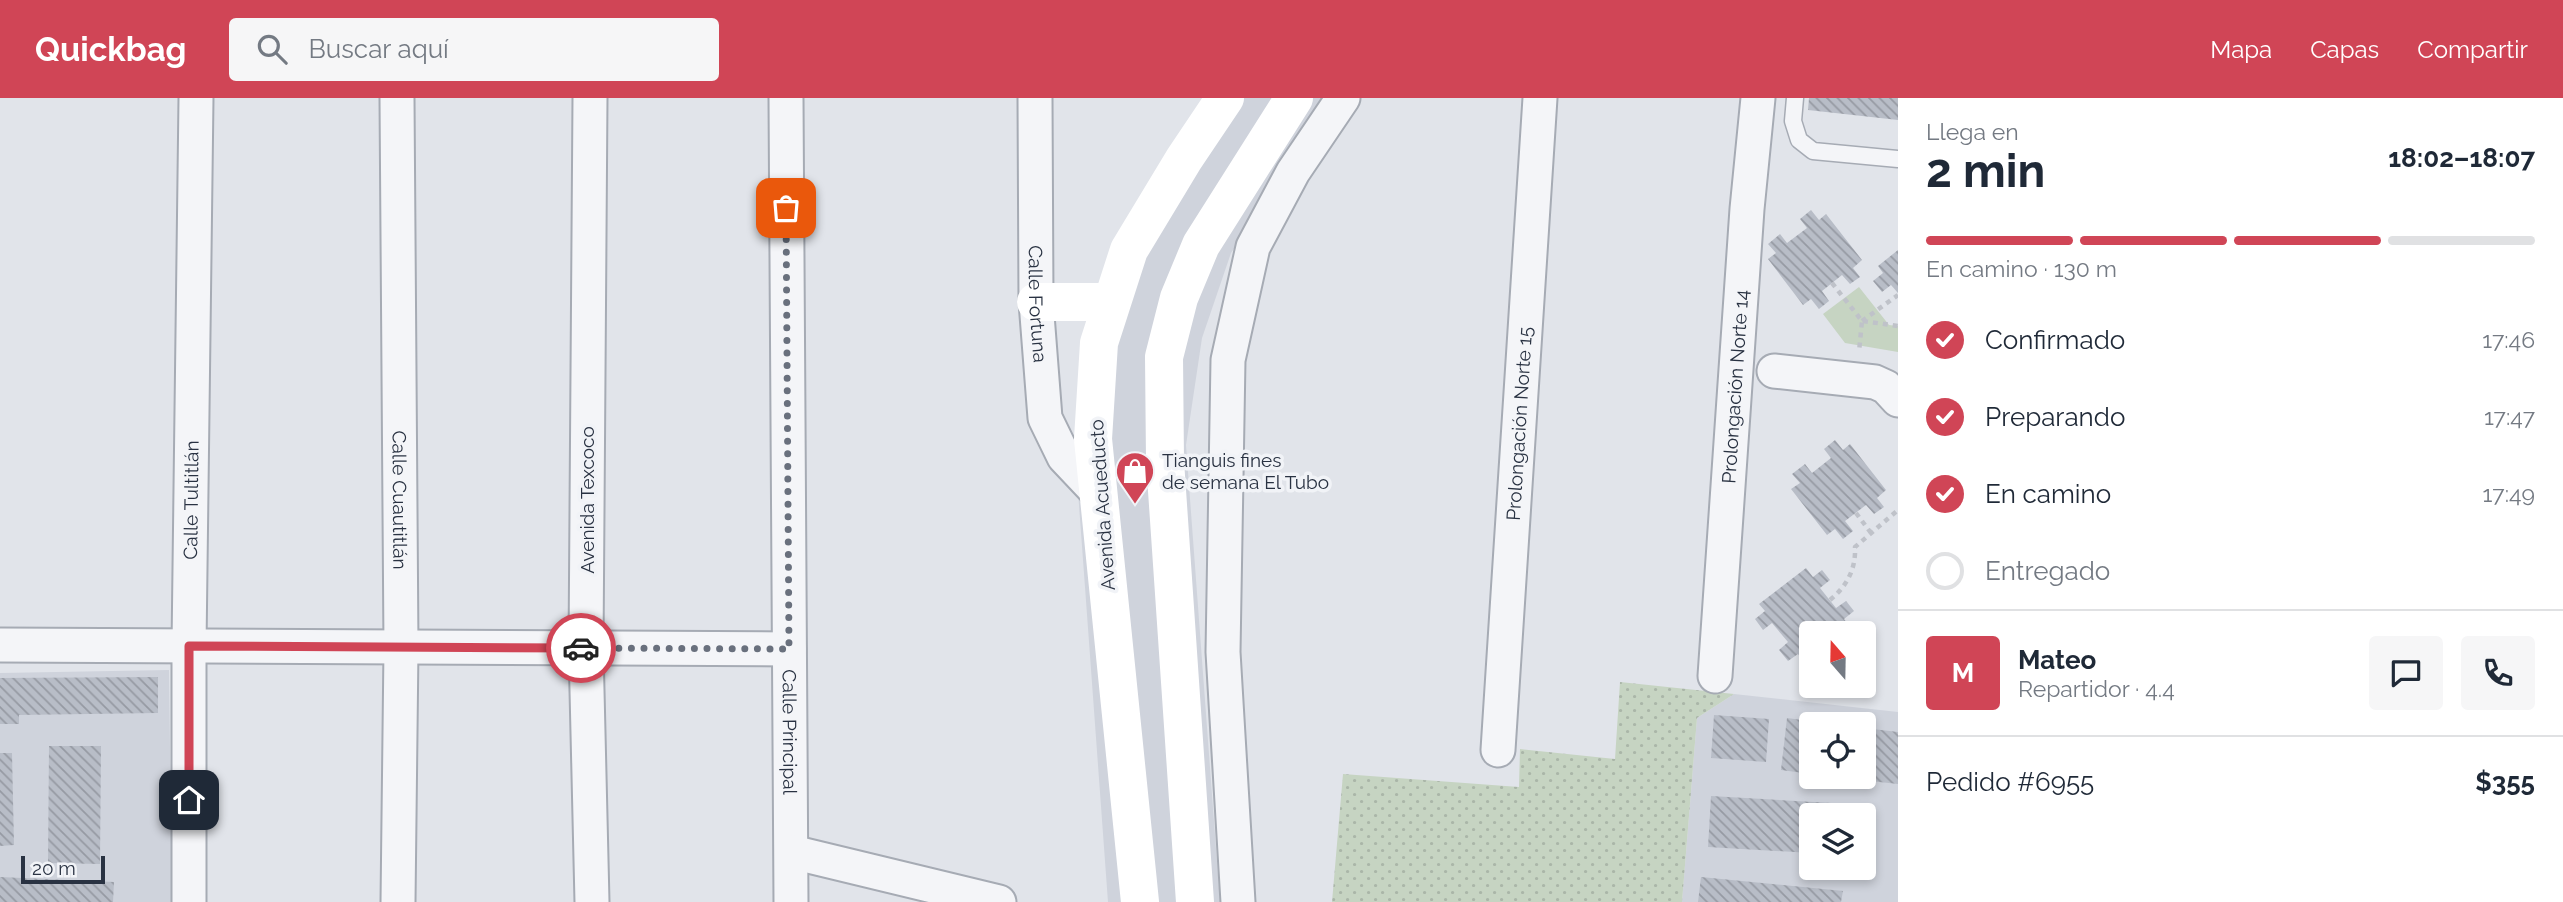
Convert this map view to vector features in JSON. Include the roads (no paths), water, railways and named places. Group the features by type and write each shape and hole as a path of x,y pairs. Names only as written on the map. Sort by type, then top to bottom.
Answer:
{"street":[{"name":"Calle Tultitlán","path":"189,902 195,98"},
{"name":"Calle Cuautitlán","path":"397,98 401,648 398,902"},
{"name":"Avenida Texcoco","path":"590,98 586,648 592,902"},
{"name":"Calle Principal","path":"786,98 791,902"},
{"name":"Calle Fortuna","path":"1035,98 1036,302 1045,418 1064,457 1098,493"},
{"name":"Avenida Acueducto","path":"1140,902 1093,439 1099,343 1129,250 1225,98"},
{"path":"1195,902 1165,461 1164,357 1179,298 1201,246 1294,98"},
{"path":"1238,902 1223,652 1228,360 1253,247 1293,172 1343,98"},
{"name":"Prolongación Norte 15","path":"1498,750 1539,98"},
{"name":"Prolongación Norte 14","path":"1715,676 1746,223 1758,98"},
{"path":"1036,302 1111,302"},
{"path":"1774,371 1875,382 1886,387 1898,400"},
{"path":"0,645 789,649"},
{"path":"792,852 999,902"}],"lane":[{"path":"1795,98 1793,121 1799,140 1812,151 1898,159"}],"place":[{"name":"Tianguis fines de semana El Tubo","path":"1135,505"}]}
